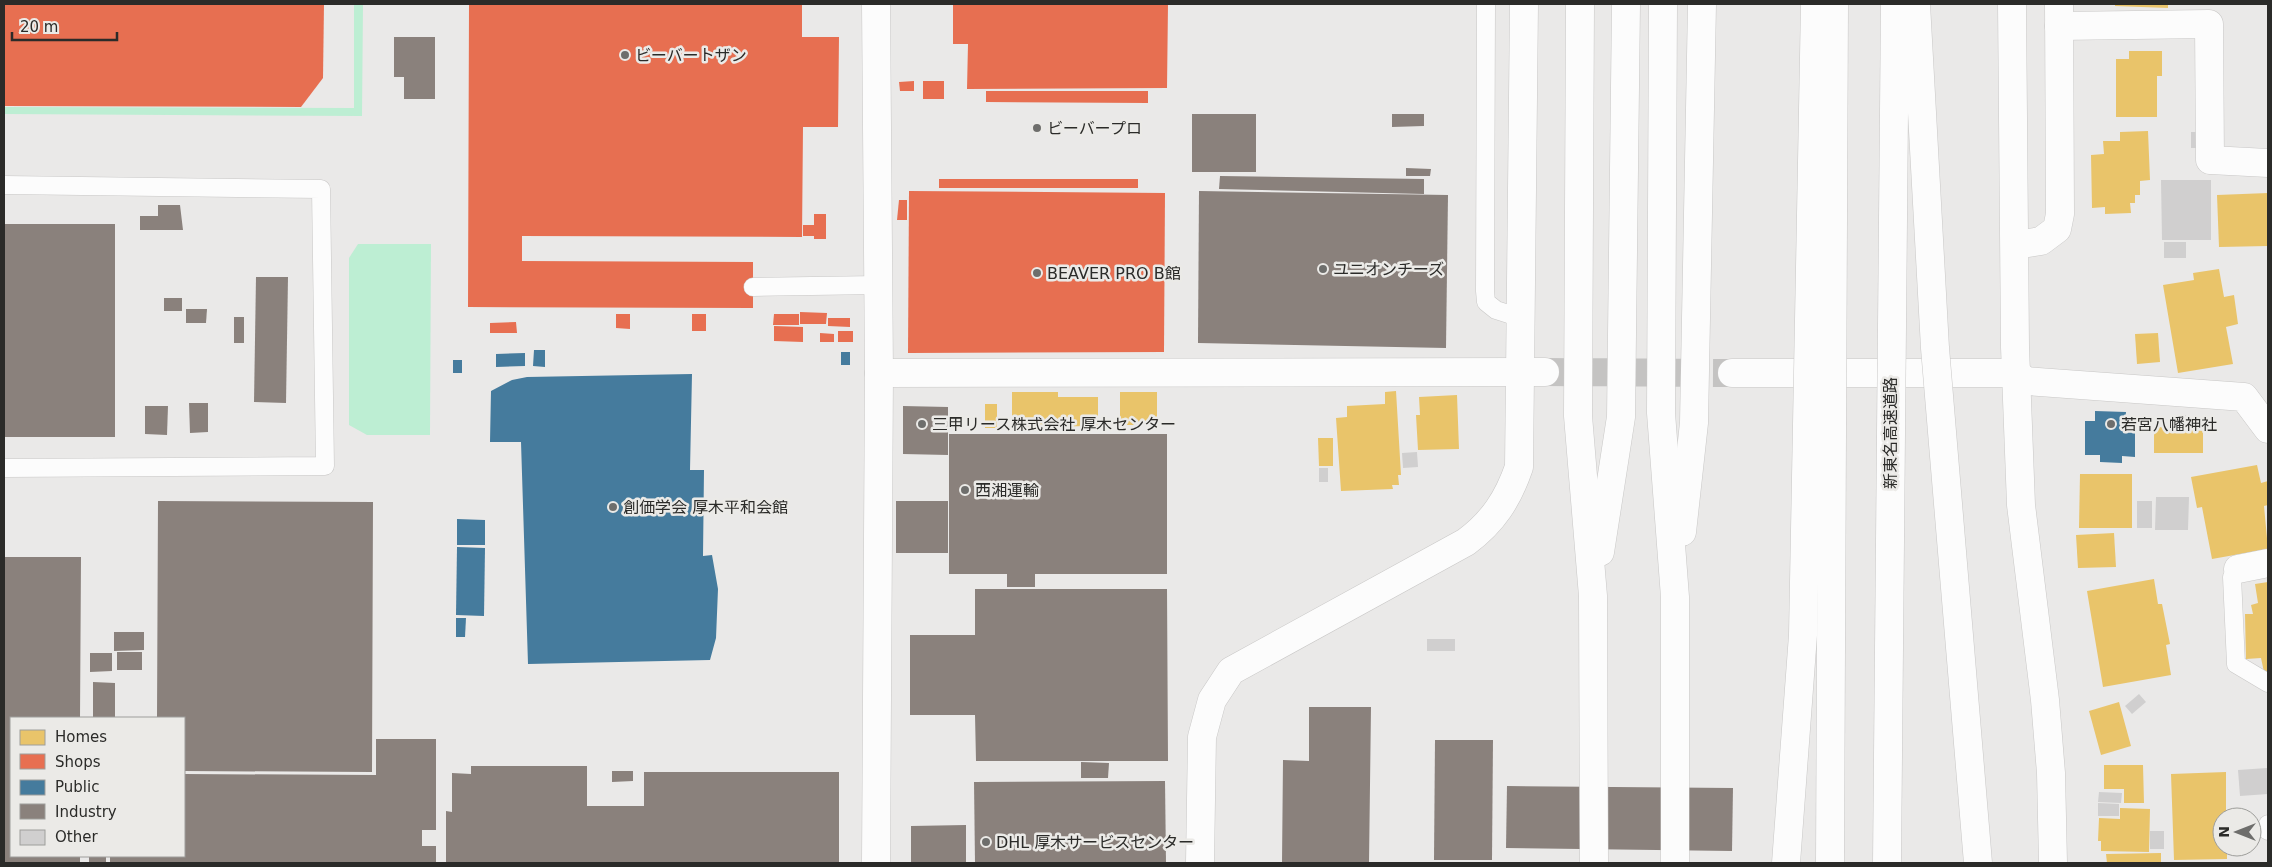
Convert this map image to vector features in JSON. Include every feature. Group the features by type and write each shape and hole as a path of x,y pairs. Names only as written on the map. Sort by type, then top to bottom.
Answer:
{"main road":[{"path":"876,4 879,373 876,863"},
{"path":"1200,863 1202,737 1212,700 1231,671 1466,542 1484,529 1498,512 1510,492 1519,467 1533,373 1522,318 1524,4"},
{"path":"1580,4 1578,416 1593,596 1594,863"},
{"path":"1593,596 1621,417 1626,4"},
{"path":"1664,4 1660,412 1675,597 1675,863"},
{"path":"1675,597 1694,423 1702,4"},
{"path":"1786,863 1802,635 1815,4"},
{"path":"1830,863 1834,4"},
{"name":"新東名高速道路","path":"1887,863 1895,4"},
{"path":"1916,4 1935,348 1978,863"},
{"path":"2012,4 2016,373 2021,505 2052,773 2053,863"},
{"path":"2015,245 2041,241 2057,229 2060,214 2059,15 2209,24 2210,160 2268,164"},
{"path":"879,373 1533,373"},
{"path":"1732,373 2016,373 2026,381 2244,397 2268,428"},
{"path":"2238,569 2268,563"}],"lane":[{"path":"1486,4 1486,302 1496,310 1522,318"},
{"path":"4,185 321,189 325,466 4,468"},
{"path":"753,287 878,285"},
{"path":"2238,569 2232,577 2236,664 2268,683"},
{"path":"2268,824 2268,831"}],"green space":[{"path":"354,4 363,4 362,116 4,114 4,107 354,108"},
{"path":"358,244 431,244 430,435 367,435 349,425 349,258"}],"building: Homes":[{"path":"2115,4 2168,4 2168,8 2115,6"},
{"path":"2129,51 2162,51 2162,76 2157,76 2157,117 2116,117 2116,59 2129,59"},
{"path":"2148,131 2150,180 2140,181 2140,195 2135,195 2135,203 2130,203 2131,213 2105,214 2105,207 2092,208 2091,155 2104,154 2103,141 2120,141 2120,132"},
{"path":"2268,193 2268,246 2219,247 2217,195"},
{"path":"2219,269 2224,297 2234,295 2238,324 2226,327 2233,364 2178,373 2163,285 2194,280 2193,273"},
{"path":"2158,333 2160,362 2137,364 2135,334"},
{"path":"1396,391 1401,475 1398,475 1399,485 1392,485 1393,489 1341,491 1336,418 1347,417 1347,406 1385,404 1385,392"},
{"path":"1012,392 1058,392 1058,397 1098,397 1098,426 1012,427"},
{"path":"1120,392 1157,392 1157,425 1120,425"},
{"path":"1457,395 1459,449 1418,450 1416,415 1420,415 1419,397"},
{"path":"985,404 997,404 997,428 985,428"},
{"path":"2154,427 2188,428 2188,430 2203,431 2203,453 2154,453"},
{"path":"1318,438 1333,438 1333,466 1319,466"},
{"path":"2257,465 2261,483 2268,481 2268,505 2264,506 2268,549 2212,559 2202,507 2197,508 2191,477"},
{"path":"2080,474 2132,474 2132,528 2079,528"},
{"path":"2114,533 2116,567 2078,568 2076,535"},
{"path":"2154,579 2158,604 2162,604 2170,644 2166,645 2171,675 2103,687 2087,591"},
{"path":"2268,582 2268,671 2264,672 2261,658 2246,659 2245,614 2253,614 2251,605 2258,603 2255,584"},
{"path":"2119,702 2131,746 2101,755 2089,711"},
{"path":"2104,765 2143,765 2144,803 2124,803 2124,789 2104,789"},
{"path":"2226,772 2226,807 2212,807 2212,857 2227,857 2227,859 2174,860 2171,774"},
{"path":"2120,808 2150,809 2149,852 2101,851 2101,841 2098,841 2099,818 2120,819"},
{"path":"2161,853 2161,863 2107,863 2106,854"}],"building: Shops":[{"path":"4,4 324,4 323,78 301,107 4,106"},
{"path":"469,4 802,4 802,37 839,37 838,127 803,127 802,237 522,236 522,261 753,262 753,308 468,307"},
{"path":"953,4 1168,4 1167,88 967,89 968,44 953,44"},
{"path":"914,81 914,91 900,91 899,82"},
{"path":"923,81 944,81 944,99 923,99"},
{"path":"986,91 1148,91 1148,103 986,102"},
{"path":"939,179 1138,179 1138,188 939,188"},
{"name":"BEAVER PRO B館","path":"909,191 1165,193 1164,352 908,353"},
{"path":"899,200 907,200 907,220 897,220"},
{"path":"814,214 826,214 826,239 814,239 814,236 803,236 803,225 814,225"},
{"path":"800,312 827,313 826,324 800,324"},
{"path":"616,314 630,314 630,329 616,328"},
{"path":"692,314 706,314 706,331 692,331"},
{"path":"774,314 799,314 799,325 773,325"},
{"path":"828,318 850,318 850,327 828,326"},
{"path":"516,322 517,333 490,333 490,323"},
{"path":"774,326 803,327 803,342 774,341"},
{"path":"838,331 853,331 853,342 838,342"},
{"path":"820,333 834,334 834,342 820,342"}],"building: Public":[{"path":"534,350 545,350 545,367 533,366"},
{"path":"841,352 850,352 850,365 841,365"},
{"path":"525,353 525,366 496,367 496,354"},
{"path":"453,360 462,360 462,373 453,373"},
{"name":"創価学会 厚木平和会館","path":"692,374 690,470 704,470 703,556 712,555 718,589 716,638 710,660 528,664 521,442 490,442 491,391 512,380 527,377"},
{"path":"2095,411 2126,412 2125,422 2135,422 2135,457 2122,456 2122,463 2100,462 2100,455 2085,455 2085,421 2095,421"},
{"path":"457,519 485,520 485,545 457,545"},
{"path":"457,547 485,548 484,616 456,615"},
{"path":"456,618 466,618 465,637 456,637"}],"building: Industry":[{"path":"394,37 435,37 435,99 404,99 404,77 394,77"},
{"path":"1192,114 1256,114 1256,172 1192,172"},
{"path":"1392,114 1424,114 1424,126 1392,127"},
{"path":"1406,168 1431,169 1430,176 1406,176"},
{"path":"1220,176 1424,179 1424,194 1219,189"},
{"name":"ユニオンチーズ","path":"1199,191 1448,195 1446,348 1198,343"},
{"path":"158,205 180,205 183,230 140,230 140,216 158,216"},
{"path":"4,224 115,224 115,437 4,437"},
{"path":"256,277 288,277 286,403 254,402"},
{"path":"164,298 182,298 182,311 164,311"},
{"path":"186,309 207,309 206,323 186,323"},
{"path":"234,317 244,317 244,343 234,343"},
{"path":"189,403 208,403 208,432 190,433"},
{"path":"145,406 168,406 167,435 145,434"},
{"path":"903,406 948,407 948,455 903,454"},
{"path":"949,434 1167,434 1167,574 1035,574 1035,587 1007,587 1007,574 949,574"},
{"path":"158,501 373,502 372,772 185,771 185,717 157,717"},
{"path":"896,501 948,501 948,553 896,553"},
{"path":"4,557 81,557 80,717 10,717 10,857 80,857 80,863 4,863"},
{"path":"975,589 1167,589 1168,761 976,761 975,715 910,715 910,635 975,635"},
{"path":"114,632 144,632 144,650 114,651"},
{"path":"117,652 142,652 142,670 117,670"},
{"path":"90,653 112,653 112,671 90,672"},
{"path":"93,682 115,683 115,717 93,717"},
{"path":"1309,707 1371,707 1369,863 1282,863 1283,760 1309,761"},
{"path":"376,739 436,739 436,830 422,830 422,846 436,846 436,863 110,863 110,857 185,857 185,774 376,775"},
{"path":"1435,740 1493,740 1492,860 1434,860"},
{"path":"1081,762 1109,763 1108,778 1081,778"},
{"path":"471,766 587,766 587,806 644,806 644,772 839,772 839,863 446,863 446,811 452,812 452,773 471,774"},
{"path":"612,771 633,771 633,781 612,782"},
{"path":"1165,781 1166,863 975,863 974,782"},
{"path":"1507,786 1733,788 1732,851 1506,848"},
{"path":"966,825 966,863 911,863 911,826"},
{"path":"89,857 106,857 106,863 89,863"}],"building: Other":[{"path":"2191,132 2199,132 2199,148 2191,148"},
{"path":"2161,180 2211,180 2211,240 2162,240"},
{"path":"2164,242 2186,242 2186,258 2164,258"},
{"path":"2172,415 2186,415 2186,424 2172,423"},
{"path":"1417,452 1418,467 1403,468 1402,453"},
{"path":"1319,468 1328,468 1328,482 1319,482"},
{"path":"2156,497 2189,497 2188,530 2155,530"},
{"path":"2137,501 2152,501 2152,528 2137,528"},
{"path":"1427,639 1455,639 1455,651 1427,651"},
{"path":"2139,694 2146,702 2132,714 2125,706"},
{"path":"2267,768 2268,794 2240,796 2238,770"},
{"path":"2099,792 2122,793 2121,803 2098,802"},
{"path":"2098,803 2119,804 2119,816 2098,816"},
{"path":"2150,831 2164,831 2164,849 2150,849"}],"tunnel":[{"path":"1545,372 1732,373"}],"place":[{"name":"ビーバートザン","path":"625,55"},
{"name":"ビーバープロ","path":"1037,128"},
{"name":"ユニオンチーズ","path":"1323,269"},
{"name":"BEAVER PRO B館","path":"1037,273"},
{"name":"三甲リース株式会社 厚木センター","path":"922,424"},
{"name":"若宮八幡神社","path":"2111,424"},
{"name":"西湘運輸","path":"965,490"},
{"name":"創価学会 厚木平和会館","path":"613,507"},
{"name":"DHL 厚木サービスセンター","path":"986,842"}]}
